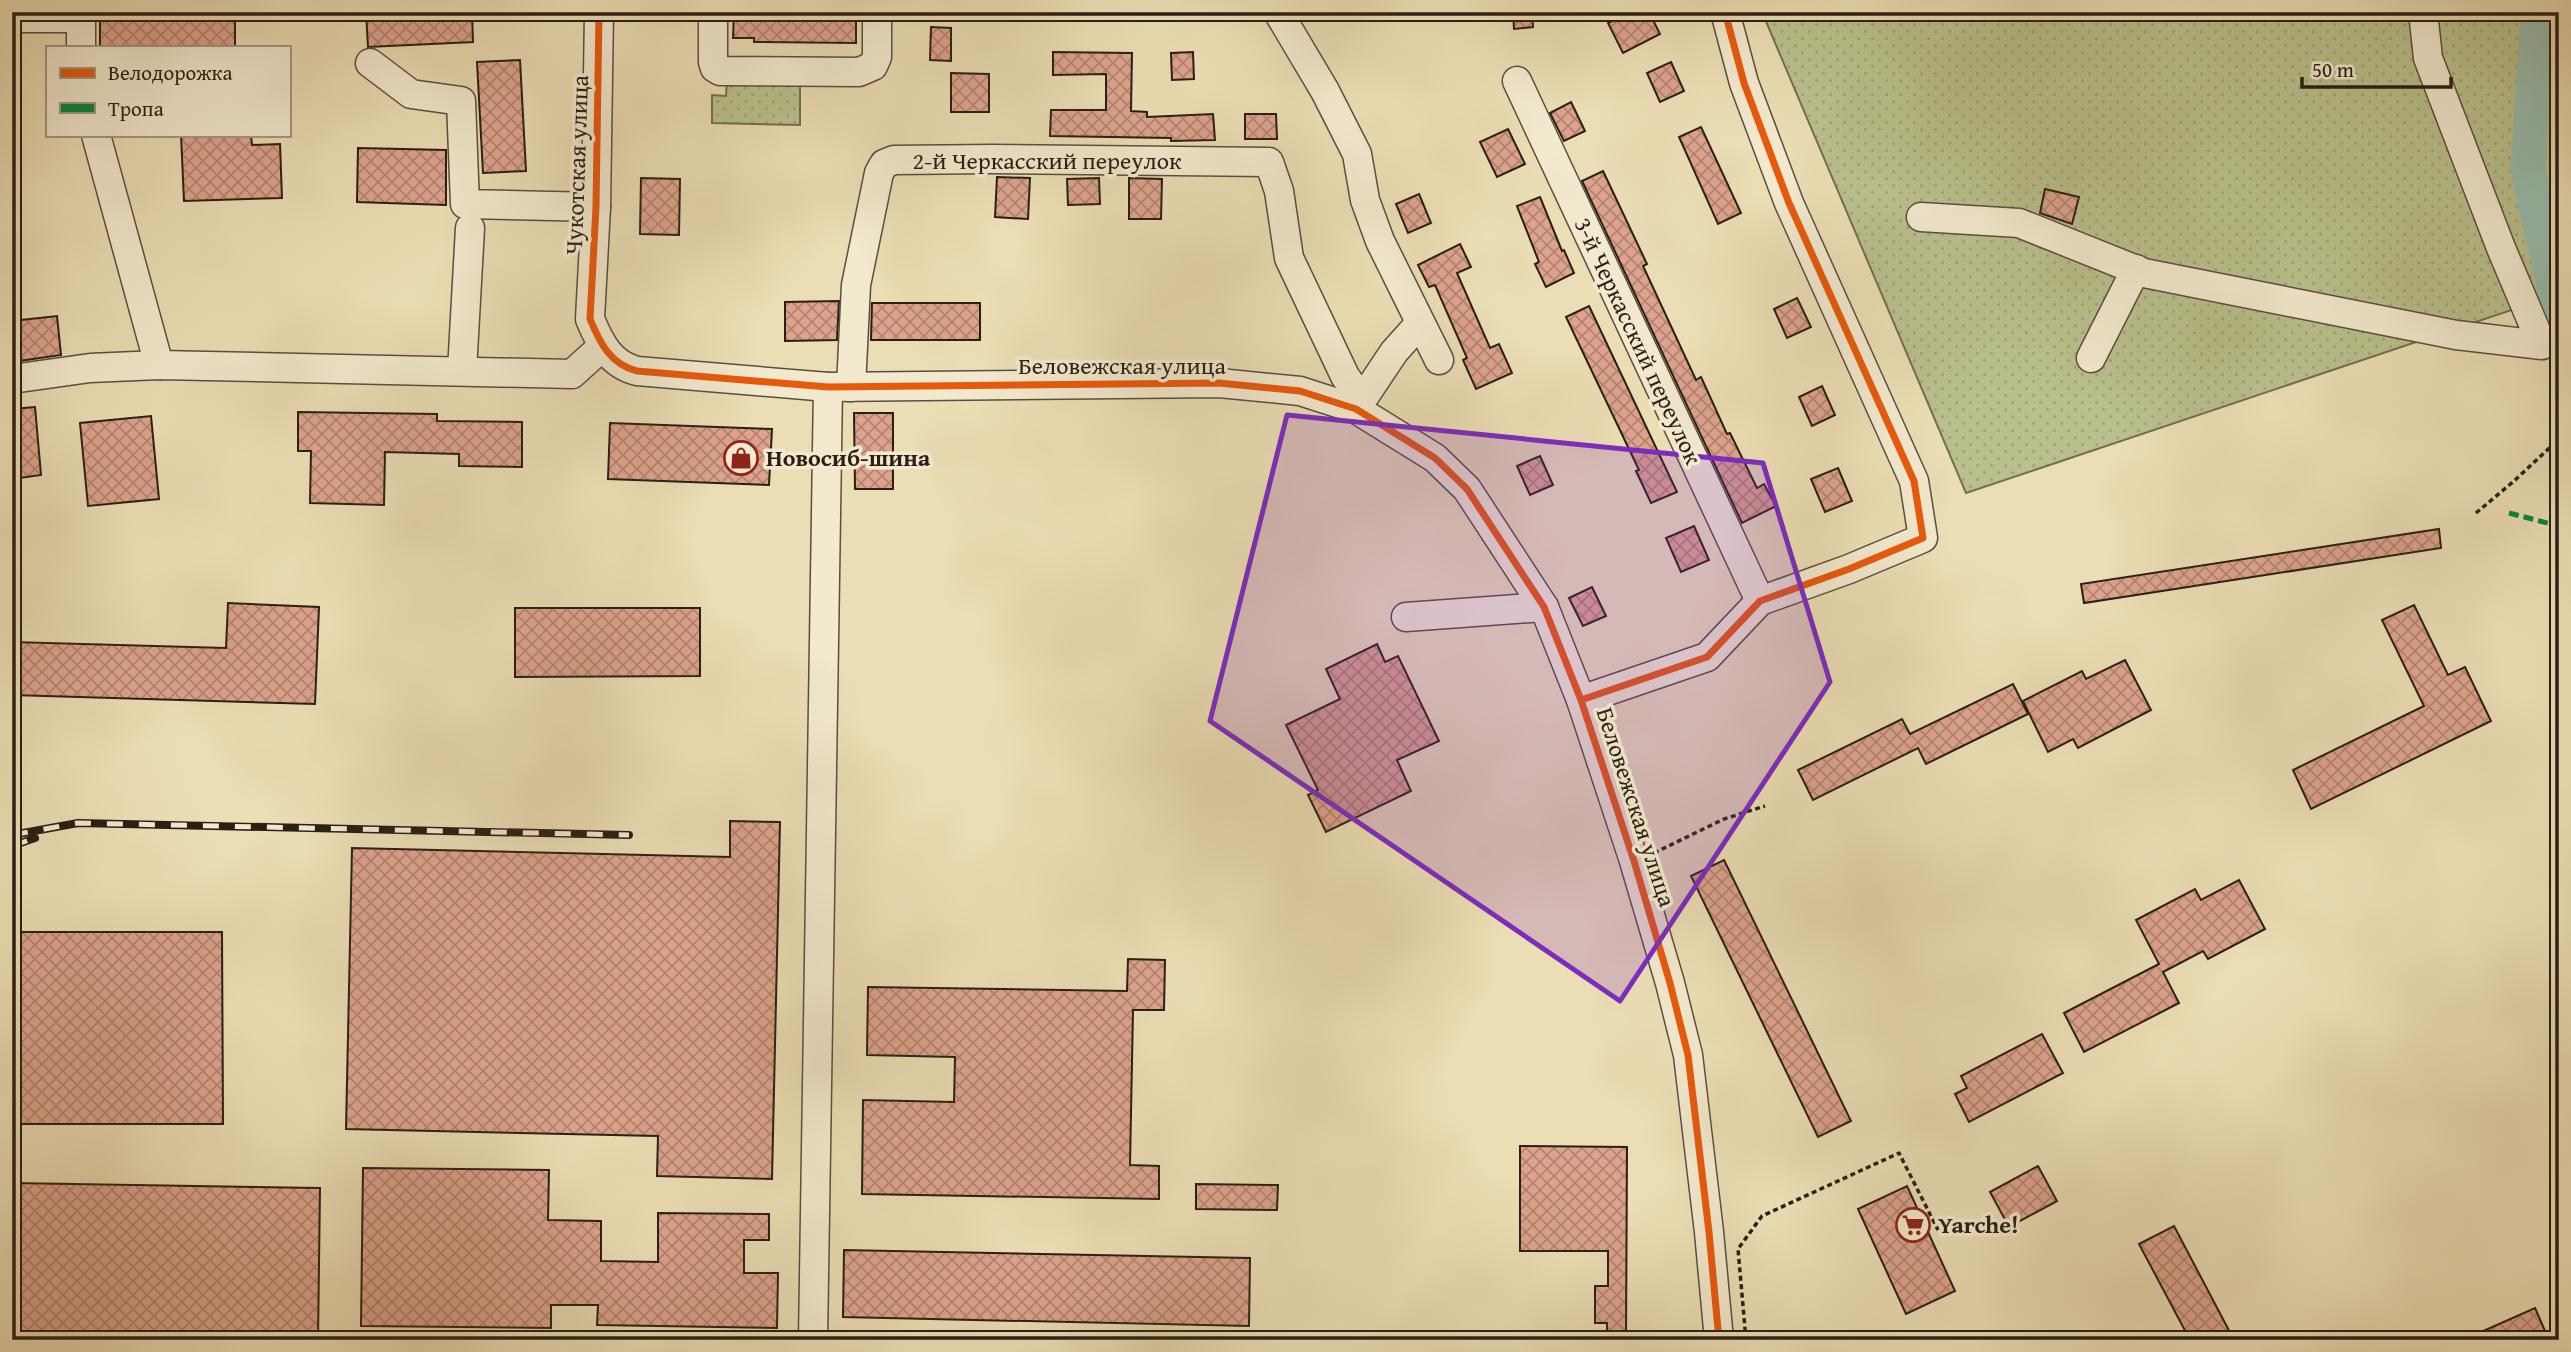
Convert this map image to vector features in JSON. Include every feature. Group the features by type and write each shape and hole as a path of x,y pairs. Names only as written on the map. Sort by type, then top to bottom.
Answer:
{"street":[{"name":"Чукотская улица","path":"590,319 596,207 599,12"},
{"path":"713,12 713,62 715,68 720,71 859,72 873,66 877,57 877,12"},
{"path":"1278,12 1325,91 1357,154 1365,200 1380,241 1439,360"},
{"path":"1581,700 1707,657 1760,601 1849,569 1923,538 1914,481 1788,203 1744,83 1725,12"},
{"path":"1921,217 2019,223 2136,269 2456,335 2542,345 2501,248 2428,58 2423,12"},
{"path":"12,18 81,15 81,46"},
{"path":"370,64 411,94 461,101 465,204 596,207"},
{"name":"3-й Черкасский переулок","path":"1517,81 1760,601"},
{"path":"96,136 159,365"},
{"name":"2-й Черкасский переулок","path":"839,387 856,285 879,173 884,164 894,160 993,159 1269,162 1279,191 1289,258 1358,404"},
{"path":"463,371 470,228"},
{"path":"2091,358 2136,269"},
{"name":"Беловежская улица","path":"590,319 608,355 624,367 637,371 839,387 1219,383 1300,391 1358,404 1435,458 1467,489 1544,607 1581,700 1638,873 1688,1055 1719,1340"},
{"path":"1358,404 1394,352 1420,323"},
{"path":"12,379 90,368 159,365 572,374 603,346"},
{"path":"813,1340 839,387"},
{"path":"1406,617 1544,607"}],"path":[{"path":"2476,513 2559,439"},
{"path":"1666,848 1724,819 1765,806"},
{"path":"1746,1340 1738,1249 1762,1216 1899,1153 1938,1230"}],"highlighted area":[{"path":"1287,415 1763,463 1830,682 1620,1001 1210,721"}],"green space":[{"path":"1762,12 2559,12 2559,294 1966,493"},
{"path":"727,80 800,81 800,125 712,123 712,95 726,96"}],"building":[{"path":"100,12 235,12 235,46 100,46"},
{"path":"366,12 472,12 473,42 368,47"},
{"path":"734,12 856,12 856,43 754,42 754,38 733,38"},
{"path":"1513,12 1532,12 1533,27 1514,29"},
{"path":"1631,12 1649,12 1660,34 1623,53 1608,23"},
{"path":"931,27 951,28 951,61 930,60"},
{"path":"1053,52 1132,53 1131,111 1147,112 1147,117 1213,114 1215,140 1050,136 1051,110 1106,110 1106,74 1053,75"},
{"path":"1193,52 1194,79 1172,80 1171,53"},
{"path":"520,60 526,171 483,173 477,62"},
{"path":"1671,62 1684,91 1660,102 1647,73"},
{"path":"951,73 989,74 989,112 951,112"},
{"path":"1571,102 1585,131 1564,141 1550,113"},
{"path":"1245,114 1276,114 1277,139 1245,139"},
{"path":"1701,127 1741,213 1718,224 1679,137"},
{"path":"1508,129 1525,164 1497,177 1480,142"},
{"path":"181,136 251,136 252,145 280,144 282,198 184,201"},
{"path":"358,148 446,150 446,205 357,202"},
{"path":"1603,171 1647,264 1643,266 1696,380 1701,377 1727,434 1730,433 1757,488 1764,484 1776,506 1742,523 1582,181"},
{"path":"997,177 1030,178 1028,219 995,217"},
{"path":"641,178 680,179 679,235 640,234"},
{"path":"1099,178 1100,204 1068,205 1067,179"},
{"path":"1129,178 1162,179 1161,219 1129,219"},
{"path":"2045,189 2079,197 2072,224 2040,213"},
{"path":"1419,194 1431,223 1408,233 1396,204"},
{"path":"1540,197 1574,273 1546,287 1535,264 1539,262 1517,206"},
{"path":"1460,244 1471,267 1457,273 1490,348 1499,344 1512,373 1476,389 1463,360 1467,358 1435,285 1429,287 1418,265"},
{"path":"1797,298 1811,327 1787,338 1774,309"},
{"path":"839,301 837,340 785,341 785,302"},
{"path":"872,303 980,303 980,340 871,340"},
{"path":"1589,306 1677,492 1651,503 1636,471 1639,470 1566,317"},
{"path":"57,316 61,355 12,362 12,321"},
{"path":"1822,386 1835,415 1812,426 1799,397"},
{"path":"35,407 41,475 12,479 12,409"},
{"path":"298,412 437,414 437,421 522,422 522,467 459,466 459,454 385,452 384,505 310,503 311,451 298,451"},
{"path":"854,413 893,413 893,489 855,489"},
{"path":"151,416 159,499 88,506 80,423"},
{"path":"610,423 772,429 769,485 608,479"},
{"path":"1540,456 1553,485 1530,495 1517,466"},
{"path":"1838,468 1852,501 1825,512 1811,479"},
{"path":"1694,526 1709,560 1681,572 1666,538"},
{"path":"2439,529 2441,548 2084,603 2081,584"},
{"path":"1592,587 1606,616 1583,626 1569,598"},
{"path":"228,603 319,607 315,704 12,695 12,642 226,648"},
{"path":"2414,605 2448,675 2465,667 2491,721 2311,809 2293,770 2424,706 2382,620"},
{"path":"515,608 700,608 700,676 515,677"},
{"path":"1377,644 1385,662 1398,656 1439,741 1397,760 1411,791 1326,832 1308,795 1318,790 1286,725 1340,699 1326,669"},
{"path":"2125,660 2151,710 2078,748 2073,739 2048,752 2023,701 2082,671 2086,679"},
{"path":"2013,684 2028,714 1926,764 1918,748 1813,800 1798,770 1902,719 1910,734"},
{"path":"730,821 780,822 772,1179 657,1176 658,1136 346,1129 352,848 730,857"},
{"path":"1724,860 1851,1121 1818,1137 1691,876"},
{"path":"2239,880 2265,929 2208,959 2203,951 2163,972 2179,1003 2084,1052 2064,1013 2159,964 2136,920 2195,889 2201,900"},
{"path":"12,932 222,932 223,1124 12,1124"},
{"path":"1128,959 1165,960 1164,1010 1133,1010 1130,1165 1159,1166 1159,1199 862,1194 863,1100 954,1102 955,1057 867,1055 868,987 1127,991"},
{"path":"2042,1034 2063,1073 1969,1122 1955,1094 1967,1088 1961,1076"},
{"path":"1520,1146 1627,1147 1626,1340 1607,1340 1607,1323 1595,1323 1595,1286 1608,1286 1608,1251 1520,1251"},
{"path":"2038,1166 2057,1201 2009,1227 1990,1192"},
{"path":"363,1168 549,1170 548,1220 601,1221 601,1261 658,1262 658,1213 769,1214 769,1240 744,1240 744,1273 778,1273 777,1328 597,1325 598,1305 551,1305 551,1328 361,1326"},
{"path":"12,1183 320,1188 318,1340 12,1340"},
{"path":"1196,1184 1278,1185 1277,1210 1196,1209"},
{"path":"1907,1186 1955,1291 1906,1314 1858,1209"},
{"path":"2174,1226 2234,1340 2190,1340 2139,1244"},
{"path":"844,1250 1250,1258 1249,1326 843,1317"},
{"path":"2535,1308 2549,1340 2463,1340"}],"waterway":[{"path":"2538,12 2528,171 2559,307"}],"railway":[{"path":"12,835 78,823 629,835"},
{"path":"12,846 35,838"}],"marked path":[{"path":"2509,513 2559,526"}],"cycle path":[{"path":"599,12 596,207 590,319 607,351 628,368 637,371 828,387 1219,383 1300,391 1356,409 1435,458 1467,489 1544,607 1581,700 1634,861 1688,1055 1719,1340"},
{"path":"1581,700 1707,657 1760,601 1849,569 1923,538 1914,481 1789,203 1744,83 1725,12"}],"place":[{"name":"Новосиб-шина","path":"741,458"},
{"name":"Yarche!","path":"1913,1225"}]}
